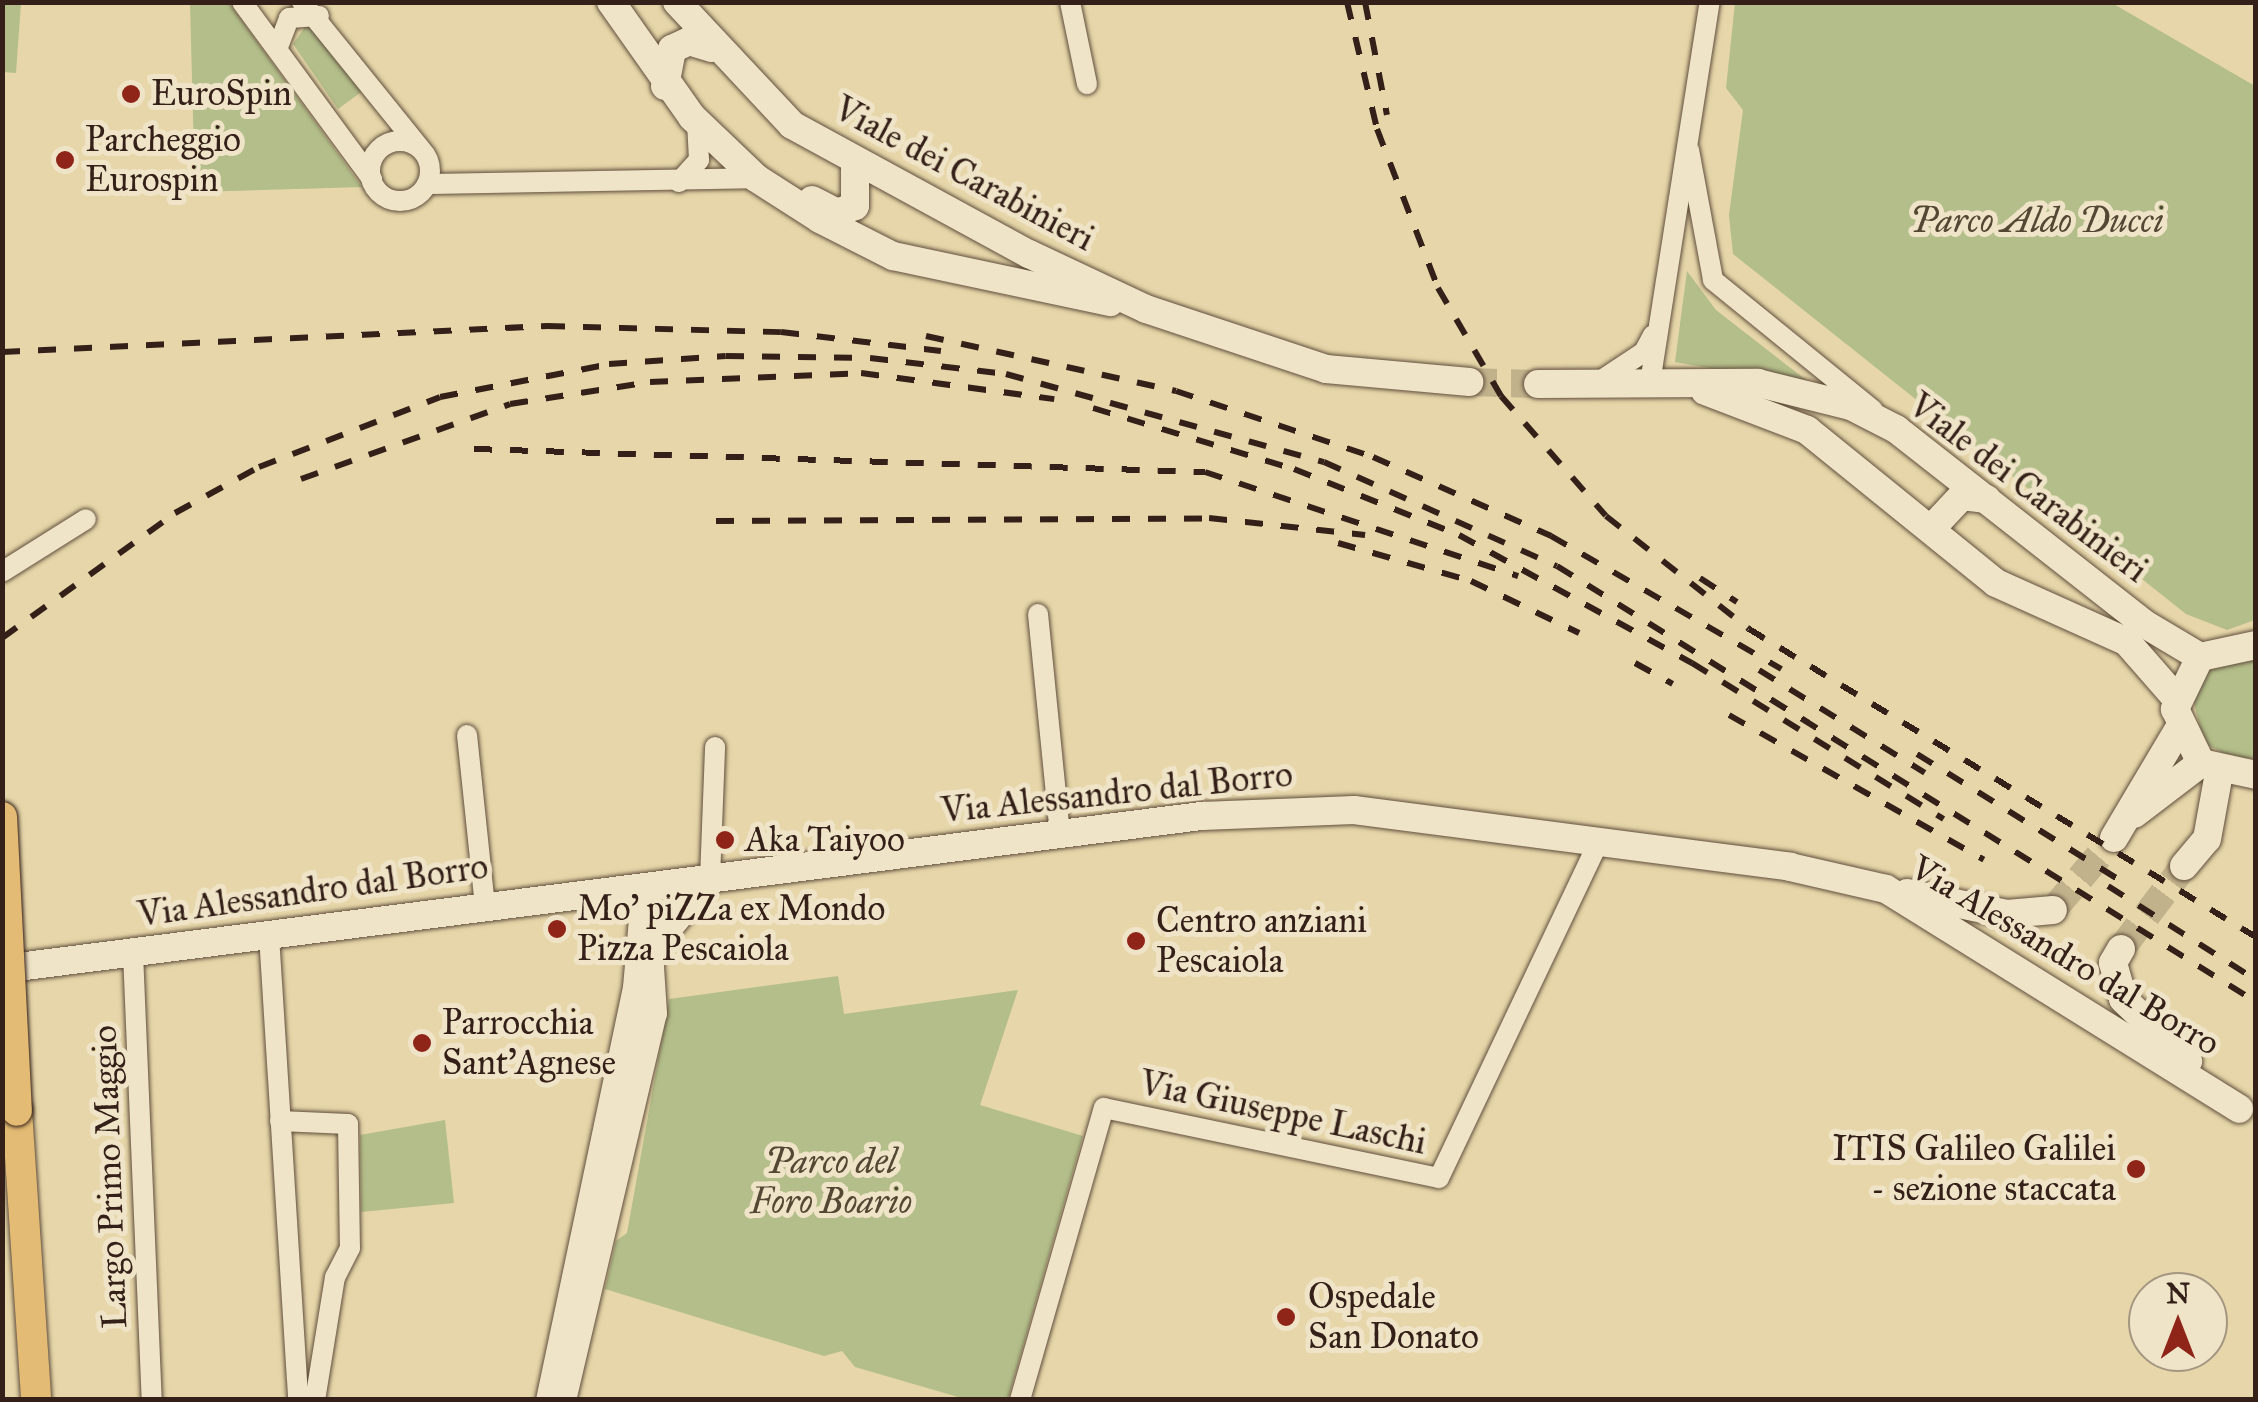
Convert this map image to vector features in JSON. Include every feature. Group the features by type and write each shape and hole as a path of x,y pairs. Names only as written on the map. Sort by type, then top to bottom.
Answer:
{"main road":[{"name":"Viale dei Carabinieri","path":"611,2 665,86 697,123 763,182 893,256 1146,308 1326,368 1470,382"},
{"name":"Viale dei Carabinieri","path":"677,2 712,48 792,125 855,165 1146,308"},
{"path":"665,86 672,49 689,41 712,48"},
{"path":"763,182 848,211 861,197 855,165"},
{"name":"Viale dei Carabinieri","path":"1538,384 1801,390 1896,429 2142,624 2200,657"},
{"name":"Viale dei Carabinieri","path":"1685,385 1807,430 2017,596 2126,642 2176,698"},
{"path":"1931,529 1962,496 1987,499"},
{"path":"2210,768 2114,838 2178,730 2176,698 2200,657 2256,645"},
{"path":"2178,730 2210,768 2256,775"},
{"path":"2184,866 2207,839 2210,768"},
{"name":"Via Alessandro dal Borro","path":"2,969 1277,808 1600,842 1886,889 2247,1116"},
{"path":"2,817 36,1400"},
{"path":"1886,889 2008,914 2053,910"},
{"path":"2119,952 2124,999 2247,1116"}],"street":[{"path":"242,2 372,179 398,200 427,184 763,182"},
{"path":"302,2 320,17 420,148 427,184"},
{"path":"1070,2 1087,84"},
{"path":"1650,384 1710,2"},
{"path":"278,47 288,18 320,17"},
{"path":"679,182 699,160 697,123"},
{"path":"372,179 384,146 420,148"},
{"path":"1688,148 1713,280 1896,429"},
{"path":"1597,383 1644,352 1660,320"},
{"path":"2,572 86,519"},
{"path":"1038,614 1060,835"},
{"path":"467,735 485,905"},
{"path":"548,1400 648,940 710,879 715,746"},
{"name":"Via Giuseppe Laschi","path":"1020,1400 1104,1108 1439,1178 1600,842"},
{"path":"563,1400 647,1052 646,889"},
{"path":"608,892 648,940"},
{"path":"269,936 298,1400"},
{"name":"Largo Primo Maggio","path":"133,952 152,1400"},
{"path":"280,1121 348,1124 350,1248 335,1278 315,1400"}],"green space":[{"path":"2,3 21,3 16,73 3,72"},
{"path":"190,3 229,3 362,187 195,192"},
{"name":"Parco Aldo Ducci","path":"1735,3 2112,3 2255,86 2255,620 2227,630 2186,614 1733,254 1729,215 1743,110 1726,88"},
{"path":"308,23 364,90 338,109 293,44"},
{"path":"1687,271 1716,310 1815,387 1675,362"},
{"path":"2255,659 2255,758 2235,759 2204,743 2192,695 2210,668"},
{"name":"Parco del Foro Boario","path":"838,976 844,1014 1018,990 980,1105 1083,1136 1008,1399 965,1399 855,1367 842,1351 824,1356 605,1289 616,1241 627,1233 669,999"},
{"path":"445,1120 454,1203 361,1212 360,1135"}],"tunnel":[{"path":"1469,382 1538,384"},
{"path":"2053,910 2114,838"},
{"path":"2121,949 2184,866"}],"railway":[{"path":"1347,2 1377,129 1438,288 1501,396 1606,516 1749,629 2256,937"},
{"path":"1365,2 1387,115"},
{"path":"2,352 547,326 781,332 941,351"},
{"path":"926,336 1176,391 1373,457 1551,536 1781,669"},
{"path":"2,638 175,513 259,467 440,397 609,364 726,356 870,358 1006,374 1324,462 1557,566 2256,1002"},
{"path":"301,479 510,404 650,382 861,373 1054,399"},
{"path":"1093,408 1294,469 1459,535 1692,663 1944,819"},
{"path":"474,449 1205,472 1518,576"},
{"path":"716,521 1209,518 1365,535"},
{"path":"1338,543 1471,581 1579,633"},
{"path":"1700,578 1737,602"},
{"path":"1635,663 1673,684"},
{"path":"1759,670 1925,773"},
{"path":"1729,715 1984,860"},
{"path":"1917,754 2129,886"},
{"path":"2108,886 2256,980"}],"place":[{"name":"EuroSpin","path":"131,94"},
{"name":"Parcheggio Eurospin","path":"65,160"},
{"name":"Aka Taiyoo","path":"725,840"},
{"name":"Mo' piZZa ex Mondo Pizza Pescaiola","path":"557,929"},
{"name":"Centro anziani Pescaiola","path":"1136,941"},
{"name":"Parrocchia Sant'Agnese","path":"422,1043"},
{"name":"ITIS Galileo Galilei - sezione staccata","path":"2136,1169"},
{"name":"Ospedale San Donato","path":"1286,1317"}]}
